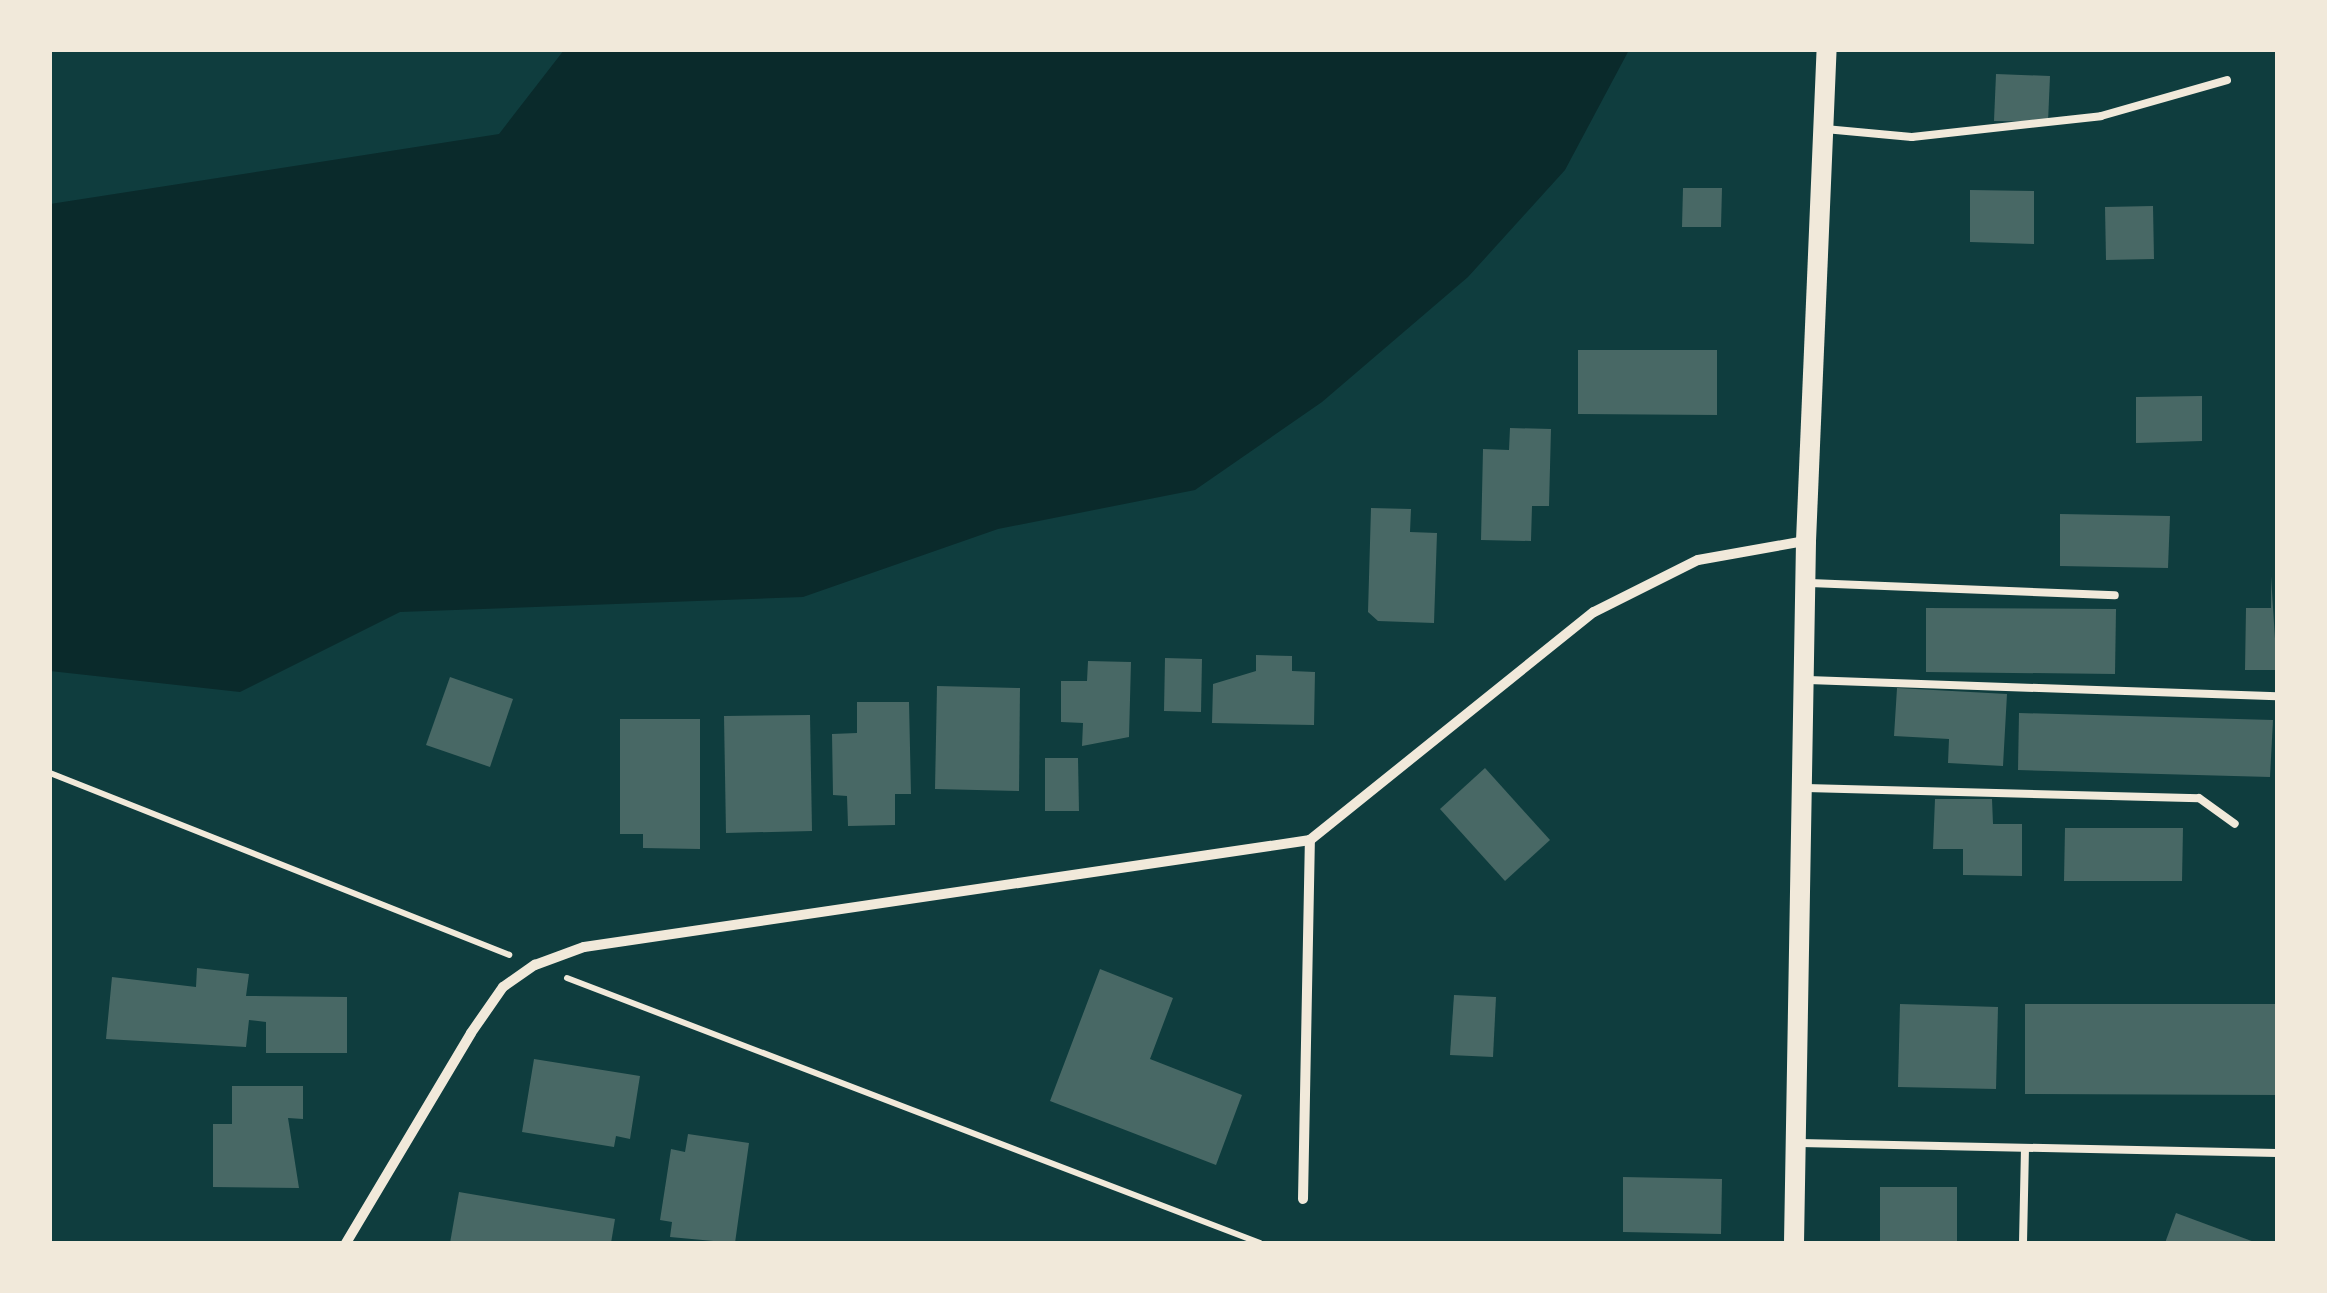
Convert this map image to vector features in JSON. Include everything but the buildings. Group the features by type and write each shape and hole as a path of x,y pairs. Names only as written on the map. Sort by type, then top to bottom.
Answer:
{"main road":[{"path":"1794,1243 1806,541 1820,128 1827,50"}],"street":[{"path":"346,1243 470,1033 503,987 535,965 584,948 1310,840 1594,612 1698,560 1806,541"},
{"path":"1303,1199 1310,840"}],"lane":[{"path":"1820,128 1912,137 2100,116 2227,80"},
{"path":"1805,582 2114,595"},
{"path":"1804,680 2277,696"},
{"path":"1802,788 2199,798 2235,824"},
{"path":"1796,1143 2277,1153"},
{"path":"2023,1243 2024,1148"}],"path":[{"path":"50,773 535,965 1260,1243"}],"water":[{"path":"564,50 1629,50 1565,170 1468,277 1322,402 1195,490 998,529 803,597 400,612 240,692 50,671 50,204 499,134"}]}
